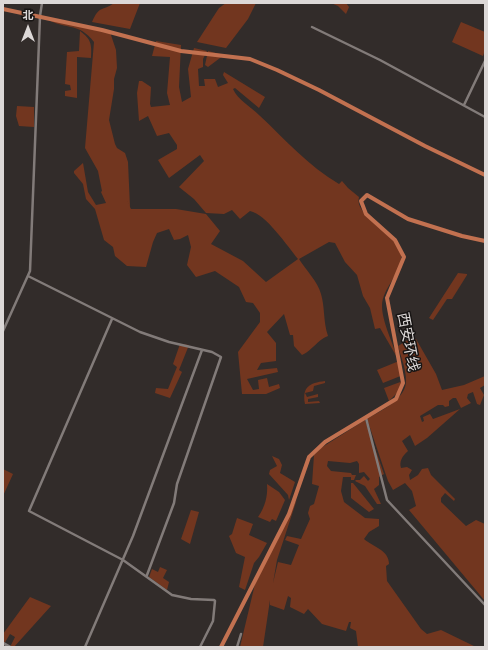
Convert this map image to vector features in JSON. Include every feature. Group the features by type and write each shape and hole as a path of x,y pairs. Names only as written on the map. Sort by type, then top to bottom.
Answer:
{"main road":[{"path":"3,9 102,30 181,51 250,59 319,90 432,150 485,175"},
{"name":"西安环线","path":"221,647 289,514 309,457 325,442 396,399 403,383 387,298 404,257 395,240 366,214 360,201 367,195 408,219 462,236 485,241"}],"street":[{"path":"3,331 30,271 40,16 42,3"},
{"path":"312,27 380,60 485,117"},
{"path":"464,105 485,61"},
{"path":"28,276 112,319 169,342 212,352 221,359 177,484 174,503 147,575"},
{"path":"112,319 29,511 123,560 147,575 172,595 191,599 215,601 213,621 200,647"},
{"path":"85,647 123,560 156,478 202,350"},
{"path":"366,418 387,500 485,605"},
{"path":"237,647 241,634"},
{"path":"3,643 10,647"}],"shaded area":[{"path":"114,3 140,3 130,29 92,22 99,10"},
{"path":"226,3 256,3 248,19 226,48 197,42 219,8"},
{"path":"331,3 346,3 349,7 346,14 338,6"},
{"path":"49,20 110,32 116,50 117,68 114,79 114,89 109,120 115,144 117,148 125,153 128,162 131,209 176,209 206,214 220,231 211,244 243,261 266,282 298,259 270,224 256,213 250,211 240,219 232,210 224,214 206,213 194,199 179,187 204,161 200,155 169,178 158,160 177,149 177,145 169,133 157,136 148,116 139,121 137,93 139,81 142,81 151,87 151,107 170,105 167,93 170,57 152,56 156,41 181,45 179,87 182,102 191,97 188,69 194,48 207,51 203,59 203,67 198,69 199,86 205,86 204,79 215,79 218,87 228,83 223,75 224,72 265,97 259,108 235,88 233,89 241,100 256,112 307,161 339,184 342,181 359,197 359,204 363,211 392,239 398,247 401,254 401,261 396,274 385,293 382,312 398,359 380,328 375,329 370,308 363,296 357,275 345,262 335,243 329,242 299,259 315,281 319,290 322,299 325,325 328,336 302,355 294,346 293,335 290,335 284,314 267,332 276,343 276,361 261,363 257,370 277,368 278,372 247,379 253,390 259,389 258,380 267,378 269,387 279,384 280,388 266,394 242,394 238,352 260,322 260,313 253,303 246,302 239,287 215,271 196,277 187,265 191,247 188,235 174,240 169,229 157,233 146,267 127,266 115,256 113,247 104,240 95,209 86,199 83,184 74,173 74,171 83,163 88,192 96,205 106,203 101,192 98,171 85,148 94,42 78,29 61,25"},
{"path":"461,22 485,32 485,50 483,56 452,42"},
{"path":"80,31 89,39 91,45 91,58 77,57 77,98 65,96 65,91 71,90 70,85 65,84 67,52 79,51"},
{"path":"208,51 224,55 208,67 205,65"},
{"path":"17,106 34,107 34,127 19,126 16,116"},
{"path":"458,273 467,275 452,299 447,299 433,320 429,318"},
{"path":"411,338 416,339 436,374 442,390 464,385 485,376 485,385 480,388 484,395 480,405 477,404 473,392 468,394 467,398 471,403 461,408 456,398 453,398 449,401 449,406 445,407 443,405 438,405 420,416 422,422 424,421 423,417 430,414 433,419 460,409 427,438 415,446 410,435 402,441 408,451 400,464 401,468 407,467 412,470 409,475 410,480 418,475 422,469 428,468 431,475 455,499 454,501 445,493 441,498 441,502 466,526 476,520 485,524 485,601 409,510 416,506 412,491 405,483 393,490 388,481 367,419 392,404 402,393 405,387 406,376 398,346"},
{"path":"180,344 189,345 179,370 182,372 170,398 155,393 156,388 168,389 177,367 173,364"},
{"path":"399,361 403,375 383,383 377,370"},
{"path":"325,381 325,383 314,386 313,391 305,393 308,387"},
{"path":"403,381 397,393 389,401 384,388"},
{"path":"305,393 307,397 318,394 318,397 308,399 308,402 319,401 320,403 305,404"},
{"path":"365,420 384,474 379,477 379,485 374,489 381,504 377,504 365,486 355,481 360,480 364,476 368,481 370,479 364,472 359,473 359,464 357,461 350,463 328,461 327,466 331,471 356,475 354,480 351,480 351,477 343,477 341,491 344,502 365,518 379,519 379,526 369,532 364,539 380,549 386,555 389,564 386,566 387,581 421,629 427,634 441,630 476,647 358,647 356,631 350,628 351,622 349,622 346,631 322,624 308,609 304,614 290,607 291,598 288,596 284,610 270,605 270,600 263,647 240,647 255,584 297,499 277,560 273,583 278,562 291,565 299,545 285,540 287,536 301,539 310,519 308,513 310,506 314,504 319,486 312,484 314,455 321,448"},
{"path":"272,456 279,459 282,465 280,473 295,482 289,500 288,495 269,474 270,470 277,466"},
{"path":"3,469 13,474 3,496"},
{"path":"351,483 353,483 374,509 369,512 351,498"},
{"path":"267,484 279,492 285,500 276,521 272,519 270,522 258,517 266,501"},
{"path":"191,510 199,512 190,544 181,539"},
{"path":"237,518 253,524 249,535 267,543 254,563 245,590 239,587 245,557 236,553 229,536 232,534"},
{"path":"160,567 167,570 163,578 169,582 167,590 149,577 152,569 158,572"},
{"path":"30,597 51,606 14,647 10,647 15,637 10,634 4,644 3,634"}]}
